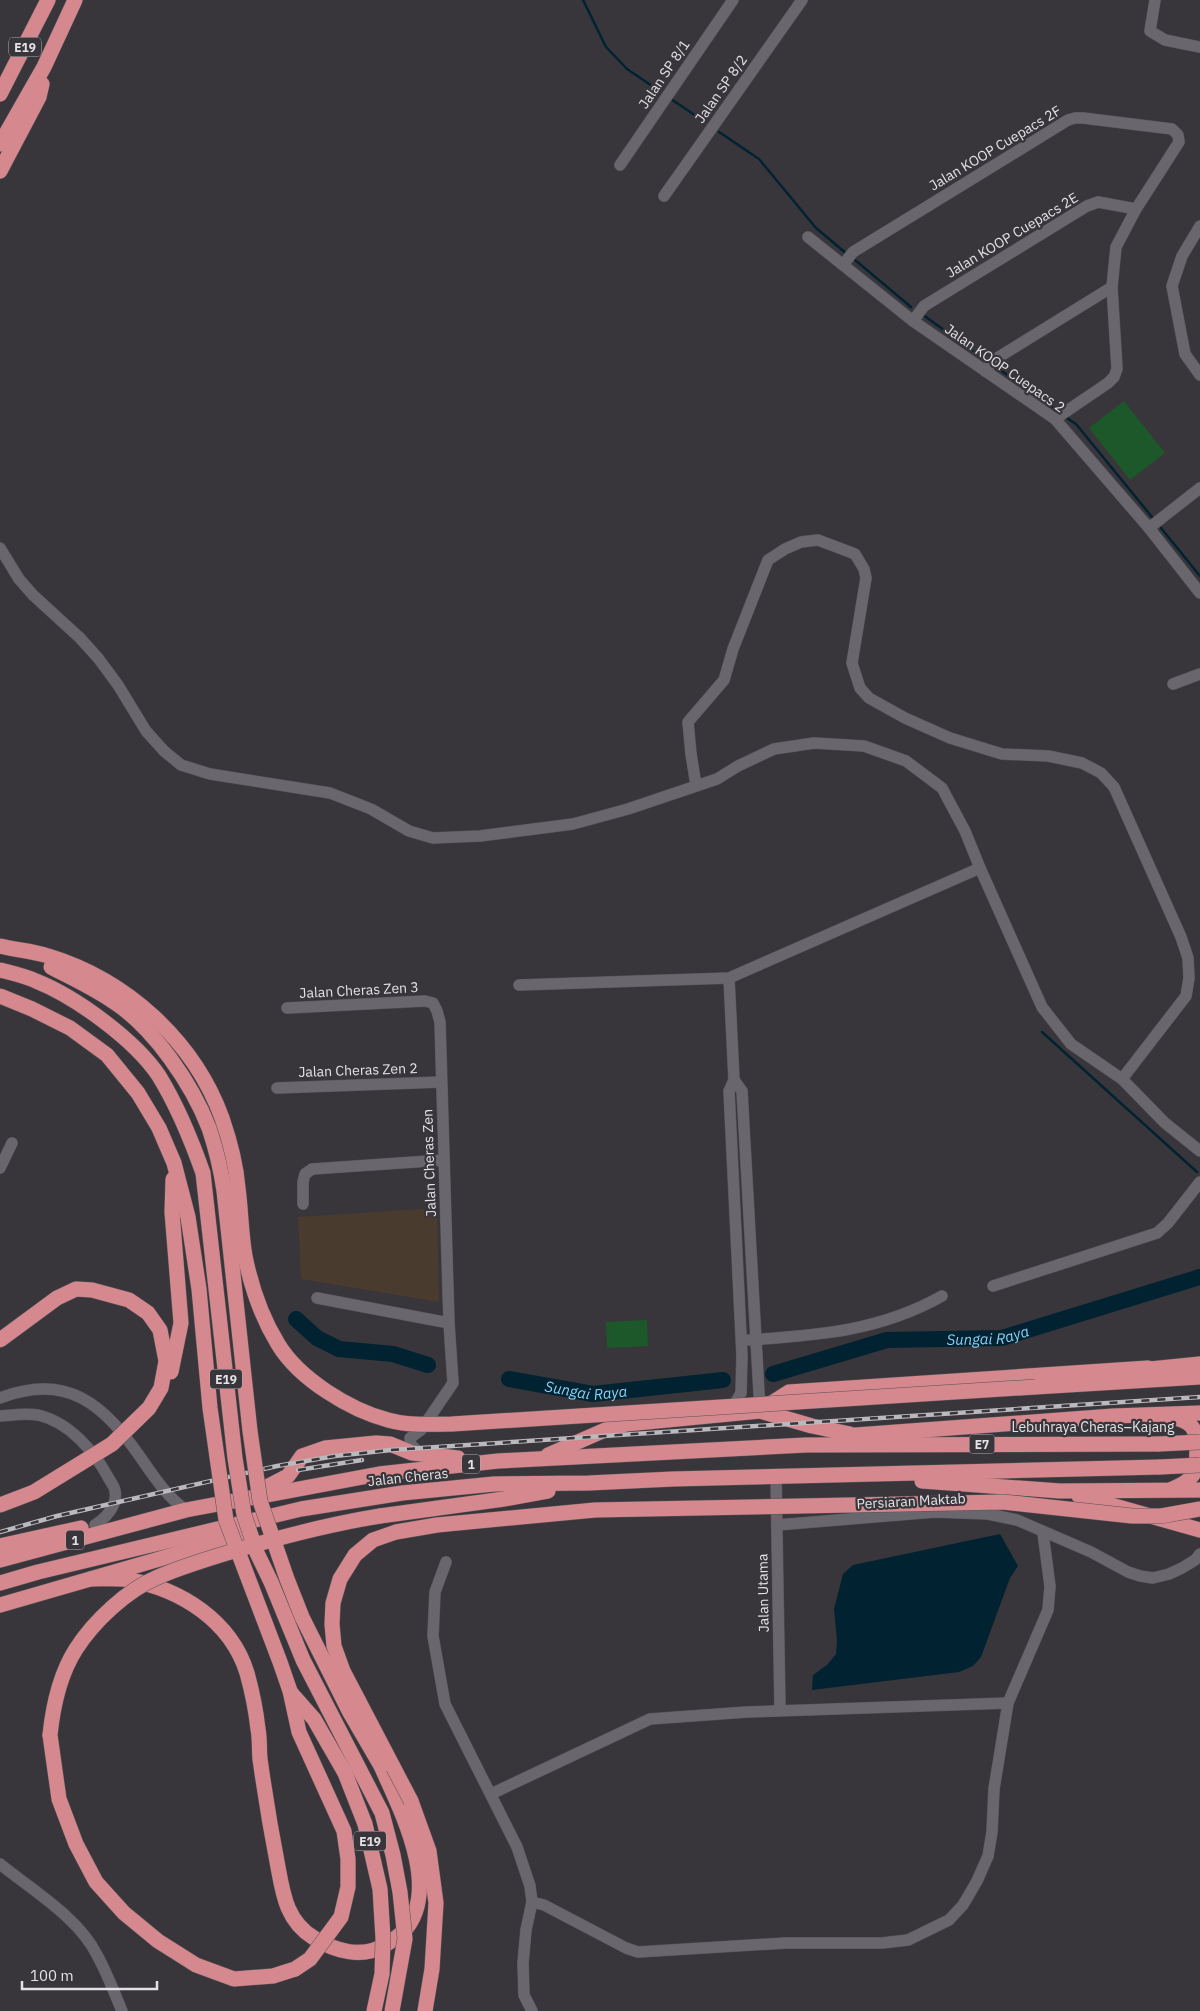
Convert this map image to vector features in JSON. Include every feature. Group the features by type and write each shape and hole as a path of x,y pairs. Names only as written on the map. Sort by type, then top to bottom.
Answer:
{"highway":[{"name":"E19","path":"0,94 48,0"},
{"name":"E19","path":"0,144 44,67 75,0"},
{"path":"0,171 39,97 44,67"},
{"path":"0,948 48,956 118,988 142,1006 186,1051 222,1117 237,1178 245,1255 253,1286 278,1346 302,1372 330,1396 388,1420 412,1424 461,1424 1200,1376"},
{"path":"0,948 49,966 80,981 115,1002 138,1021 172,1062 191,1091 209,1128 219,1163 224,1191 250,1431 260,1501 302,1617 349,1711 381,1766 416,1854 420,1883 418,1902 412,1920 403,1932 378,1949 363,1953 336,1949 305,1933 296,1924 283,1895 253,1700 247,1672 236,1647 221,1627 202,1610 150,1584 127,1579 91,1579"},
{"name":"E19","path":"0,970 37,981 103,1020 132,1046 157,1074 175,1103 190,1137 204,1182 235,1458 244,1515 257,1553 303,1660 382,1812 393,1855 400,1892 405,1940 392,2011"},
{"name":"E19","path":"0,996 70,1028 107,1055 138,1093 159,1128 174,1163 188,1217 198,1289 210,1408 226,1520 290,1691 314,1719 345,1773 366,1824 380,1890 383,1938 382,1974 374,2011"},
{"path":"0,1495 20,1499 41,1496 53,1491 107,1456 135,1433 165,1392 174,1362 181,1323 172,1212 174,1163"},
{"path":"0,1340 57,1298 76,1289 92,1290 128,1300 148,1313 160,1330 166,1361 161,1388 149,1408 112,1444 34,1492 0,1505"},
{"path":"760,1411 789,1392 1200,1364"},
{"path":"1080,1384 1148,1368"},
{"path":"540,1458 605,1430 626,1424 760,1411 812,1426 856,1435"},
{"path":"806,1445 856,1435 1113,1416 1200,1413"},
{"path":"1164,1415 1184,1421 1192,1426 1196,1434 1196,1470 1191,1478 1169,1490"},
{"name":"Lebuhraya Cheras–Kajang","path":"806,1445 1159,1444 1200,1442"},
{"path":"242,1500 288,1476 302,1456 325,1448 376,1443 390,1444 412,1453 498,1461"},
{"name":"Jalan Cheras","path":"0,1560 186,1510 379,1474 540,1458 806,1445"},
{"name":"E7","path":"828,1475 1200,1465"},
{"path":"828,1475 1060,1491 1200,1490"},
{"name":"Jalan Cheras","path":"0,1583 38,1572 301,1509 387,1494 485,1485 828,1475"},
{"path":"290,1691 299,1732 344,1831 348,1859 348,1886 340,1917 310,1959 295,1969 274,1976 234,1978 196,1965 158,1941 124,1913 96,1882 76,1844 59,1798 50,1735 53,1707 63,1676 76,1649 124,1596 156,1577 194,1563 310,1530 380,1516 504,1499 589,1483"},
{"path":"1060,1491 1200,1530"},
{"path":"425,2011 428,2005 432,1969 436,1903 429,1851 411,1801 343,1671 334,1646 333,1603 340,1579 356,1555 373,1540 396,1532 437,1525 595,1510 985,1502 1004,1502 1132,1516 1161,1516 1200,1509"},
{"path":"0,1605 201,1547 301,1509"},
{"path":"0,1546 120,1519 149,1519"}],"street":[{"name":"Jalan SP 8/1","path":"620,165 733,0"},
{"name":"Jalan SP 8/2","path":"664,196 802,0"},
{"path":"1155,0 1150,31 1165,40 1200,47"},
{"name":"Jalan KOOP Cuepacs 2F","path":"843,264 853,252 1068,120 1076,118 1172,129 1178,135 1179,142 1136,209"},
{"name":"Jalan KOOP Cuepacs 2E","path":"913,321 924,306 1087,206 1098,202 1136,209"},
{"path":"1055,419 1114,378 1117,370 1112,286 1116,247 1136,209"},
{"path":"1200,226 1182,256 1172,286 1185,354 1200,375"},
{"name":"Jalan KOOP Cuepacs 2","path":"808,237 913,321 1055,419 1149,528 1200,592"},
{"path":"985,371 994,360 1112,286"},
{"path":"1149,528 1200,488"},
{"path":"696,786 688,722 724,680 733,649 768,560 785,549 801,542 818,540 855,554 860,560 866,578 852,663 860,688 868,698 905,718 950,738 1002,754 1048,756 1082,763 1102,772 1114,787 1181,937 1188,958 1189,978 1186,996 1122,1079"},
{"path":"0,548 19,579 98,658 118,685 146,731 164,751 181,765 210,774 330,793 371,809 409,831 433,838 480,836 573,824 628,809 717,779 738,766 774,749 814,743 864,746 906,761 942,788 965,831 1042,1007 1071,1044 1122,1079 1165,1123 1200,1151"},
{"path":"1173,684 1200,674"},
{"path":"519,985 729,978 980,868"},
{"path":"727,1415 741,1393 741,1340 729,1092 734,1080 729,978"},
{"name":"Jalan Cheras Zen 3","path":"287,1008 425,1001 433,1003"},
{"name":"Jalan Cheras Zen","path":"421,1430 453,1383 448,1323 440,1022 433,1003"},
{"path":"734,1080 742,1091 750,1202 755,1339 760,1411"},
{"name":"Jalan Cheras Zen 2","path":"277,1088 441,1082"},
{"path":"0,1168 12,1143"},
{"path":"303,1204 305,1174 312,1169 444,1160"},
{"path":"992,1286 1157,1233 1168,1223 1200,1182"},
{"path":"741,1340 819,1335 858,1329 895,1318 942,1296"},
{"path":"317,1298 448,1323"},
{"path":"0,1398 28,1389 47,1388 85,1399 101,1410 112,1421 162,1488 176,1503 186,1510"},
{"path":"0,1416 38,1415 63,1425 82,1441 104,1470 116,1490 114,1505 103,1520 95,1525"},
{"path":"376,1443 399,1442 421,1430"},
{"path":"421,1430 414,1434 410,1442 421,1454"},
{"name":"Jalan Utama","path":"776,1476 780,1710"},
{"name":"Persiaran Maktab","path":"777,1525 935,1512 988,1514 1017,1520 1140,1576 1153,1578 1169,1574 1195,1560 1200,1554"},
{"path":"532,1902 544,1905 626,1948 638,1952 786,1943 856,1944 908,1940 949,1920 963,1905 978,1881 988,1856 992,1832 994,1789 1008,1702 1048,1610 1050,1586 1043,1533"},
{"path":"446,1562 435,1592 434,1636 445,1704 517,1847 530,1886 532,1902 526,1930 523,1964 524,1995 532,2011"},
{"path":"490,1794 650,1719 780,1710 1008,1702"},
{"path":"0,1864 66,1917 84,1935 97,1954 121,2011"}],"shaded area":[{"path":"437,1208 439,1302 301,1279 298,1217"}],"green space":[{"path":"1124,401 1165,453 1130,480 1089,428"},
{"path":"647,1320 648,1346 607,1348 606,1322"}],"water":[{"path":"1000,1534 1018,1566 1010,1578 981,1657 973,1666 959,1672 812,1690 813,1675 827,1665 836,1654 837,1641 834,1609 843,1574 853,1565"}],"waterway":[{"path":"583,0 606,47 627,69 658,90"},
{"path":"671,99 705,122"},
{"path":"719,132 759,159 816,228 847,254"},
{"path":"855,260 911,307"},
{"path":"923,315 986,360"},
{"path":"996,367 1058,411"},
{"path":"1067,418 1076,424 1152,517"},
{"path":"1161,528 1200,576"},
{"path":"1042,1032 1197,1172"},
{"name":"Sungai Raya","path":"773,1374 887,1340 1002,1338 1200,1277"},
{"name":"Sungai Raya","path":"296,1319 317,1338 339,1349 393,1354 428,1365"},
{"name":"Sungai Raya","path":"509,1379 593,1394 723,1380"}],"railway":[{"path":"0,1532 57,1516 277,1466 335,1456 391,1450 1200,1397"},
{"path":"298,1470 362,1460"}]}
